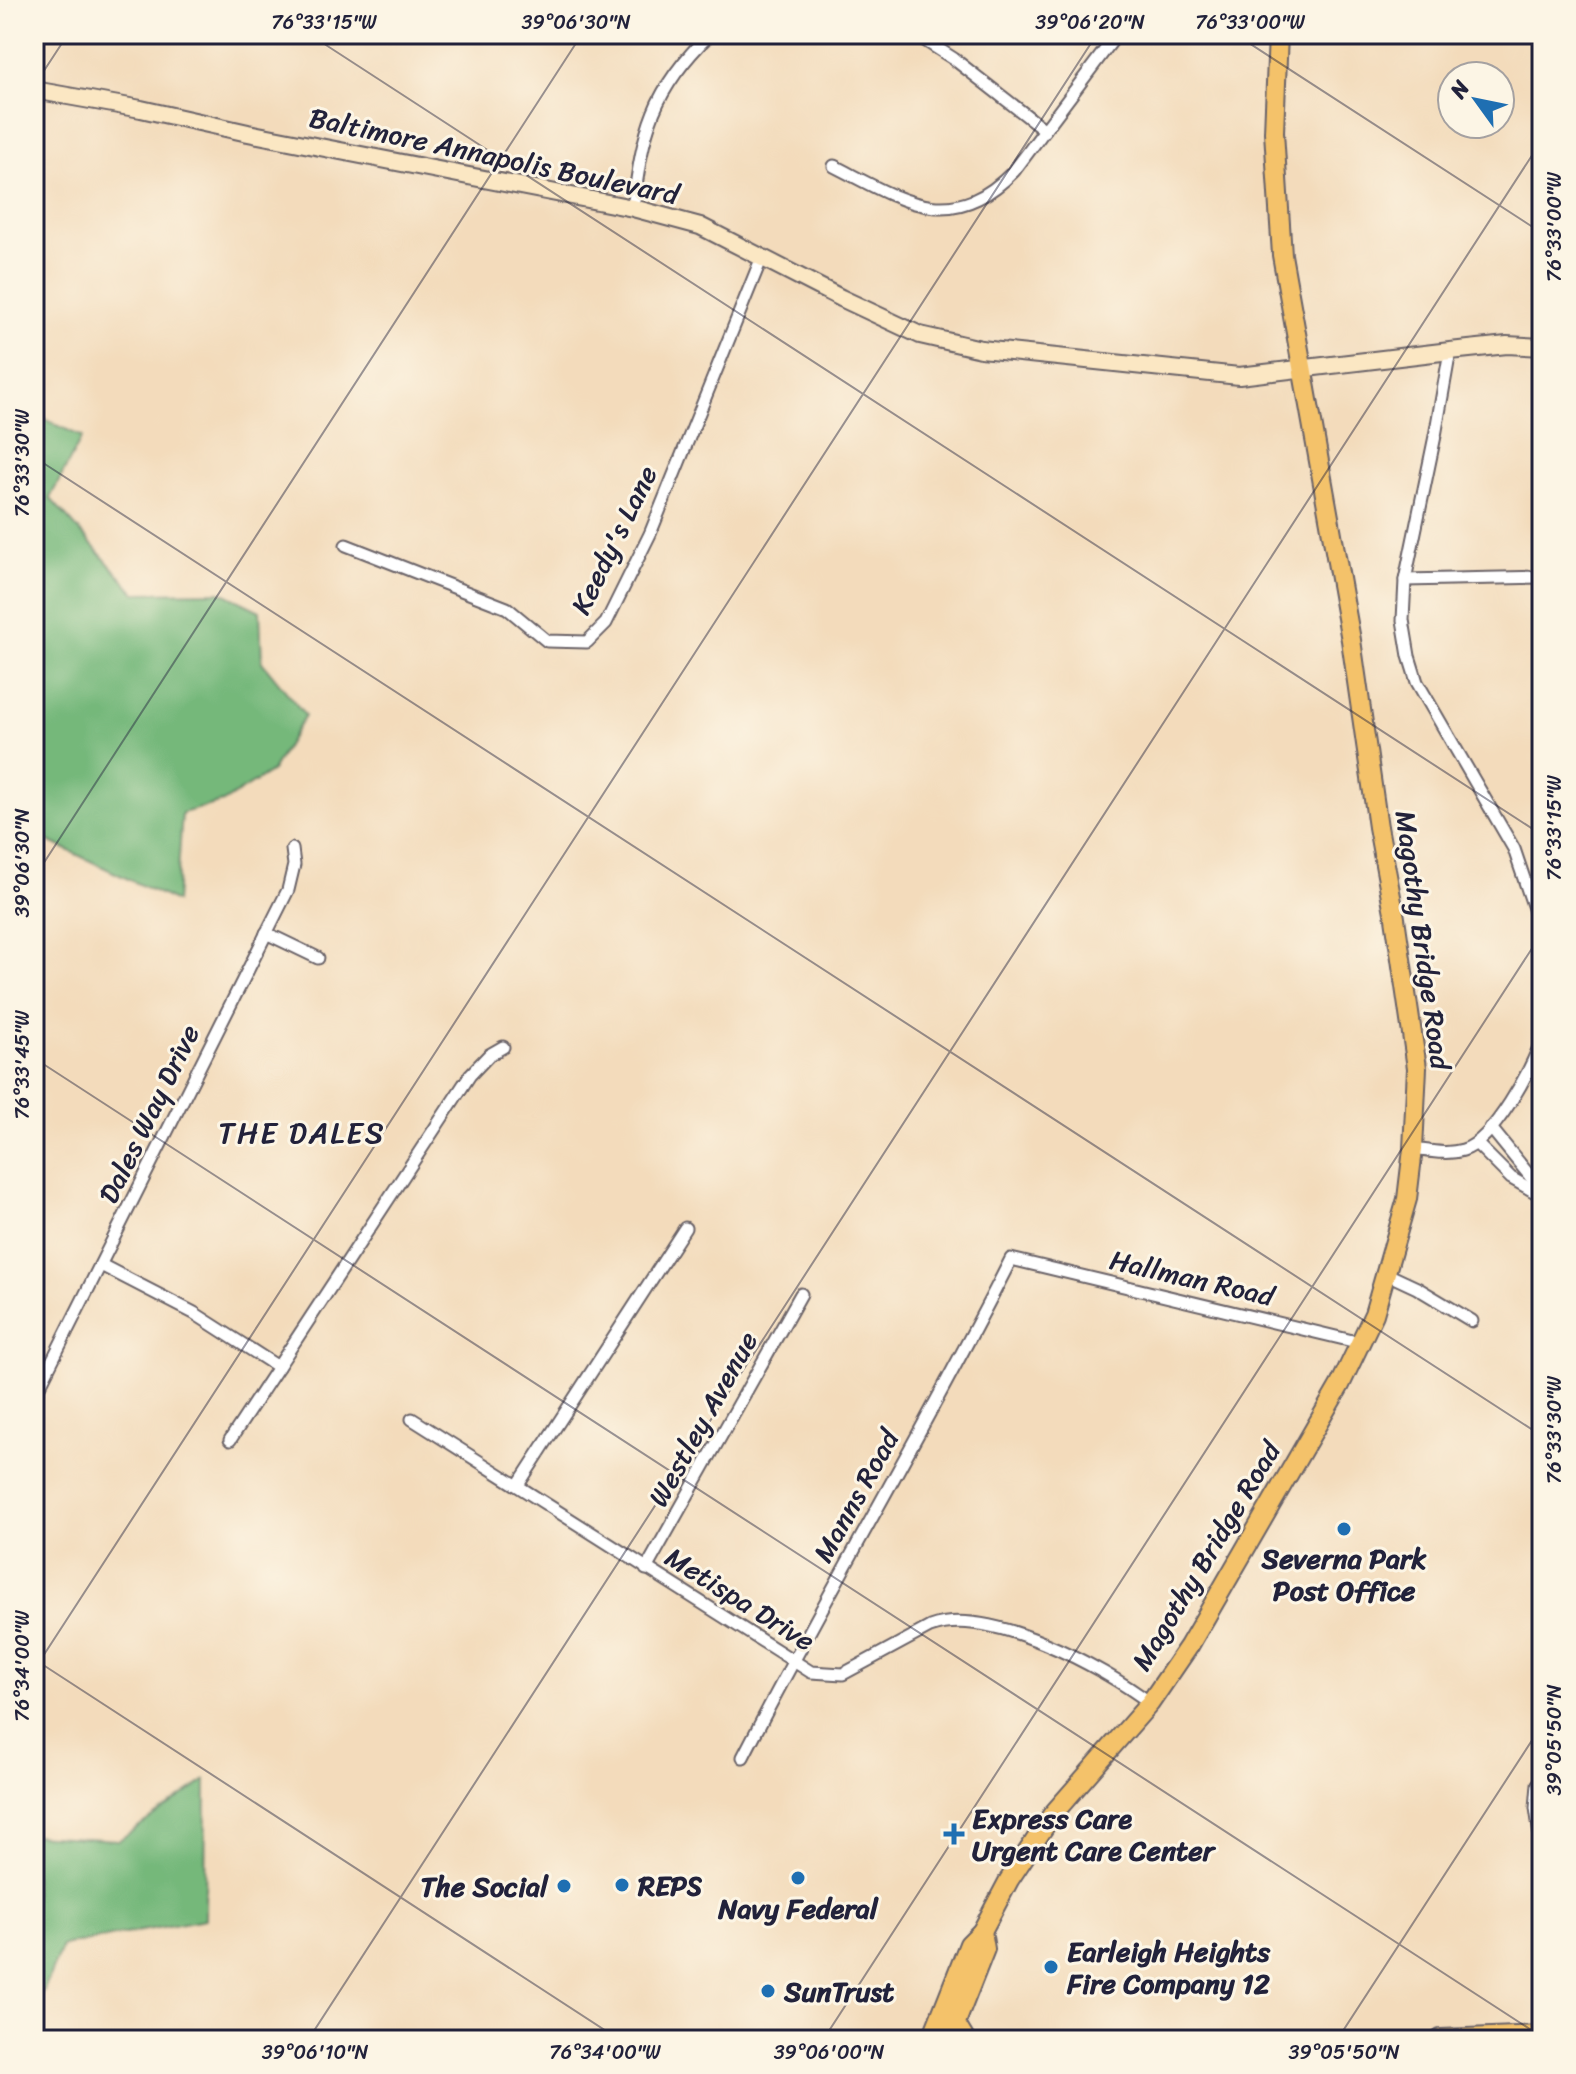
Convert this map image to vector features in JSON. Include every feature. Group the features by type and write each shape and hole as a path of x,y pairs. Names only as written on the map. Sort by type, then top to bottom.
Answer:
{"highway":[{"path":"1441,2040 1542,2036"}],"main road":[{"name":"Magothy Bridge Road","path":"931,2040 969,1944 982,1931 998,1899 1046,1824 1150,1703 1189,1646 1340,1385 1374,1314 1407,1199 1417,1068 1351,640 1282,255 1274,132 1278,34"},
{"name":"Baltimore Annapolis Boulevard","path":"34,90 633,208 700,226 920,335 981,349 1239,376 1507,345 1542,347"},
{"name":"Magothy Bridge Road","path":"956,2035 985,1949 982,1931"}],"street":[{"path":"633,208 641,152 650,117 672,76 710,34"},
{"path":"915,34 954,59 1045,130"},
{"path":"834,166 914,205 954,206 977,200 1003,183 1117,34"},
{"name":"Keedy's Lane","path":"346,545 507,608 547,641 587,642 606,623 650,534 762,257"},
{"path":"1450,351 1433,450 1405,580 1403,620 1417,682 1514,849 1542,932"},
{"path":"1405,580 1541,577"},
{"name":"Dales Way Drive","path":"34,1397 292,879 292,849"},
{"path":"266,933 318,958"},
{"path":"1413,1149 1442,1153 1477,1144 1511,1099 1542,1039"},
{"path":"230,1440 470,1075 489,1055 503,1047"},
{"path":"1491,1128 1542,1194"},
{"path":"1477,1144 1511,1178 1542,1194"},
{"path":"518,1485 685,1228"},
{"name":"Hallman Road","path":"1011,1259 1361,1343"},
{"name":"Manns Road","path":"743,1757 792,1661 963,1355 1011,1259"},
{"path":"101,1265 194,1313 278,1367"},
{"path":"1387,1274 1472,1321"},
{"name":"Westley Avenue","path":"646,1569 801,1294"},
{"name":"Metispa Drive","path":"412,1419 811,1672 843,1674 930,1627 942,1623 969,1623 1025,1636 1082,1661 1150,1703"},
{"path":"1538,1784 1536,1808 1542,1849"}],"green space":[{"path":"34,414 82,437 50,498 135,593 221,592 260,611 262,662 305,715 272,771 223,802 182,813 176,902 34,834 34,581 38,573 34,568"},
{"path":"206,1780 205,1919 62,1946 34,2014 34,1835 119,1840"}],"place":[{"name":"Severna Park Post Office","path":"1344,1529"},
{"name":"Express Care Urgent Care Center","path":"954,1834"},
{"name":"Navy Federal","path":"798,1878"},
{"name":"REPS","path":"622,1885"},
{"name":"The Social","path":"564,1886"},
{"name":"Earleigh Heights Fire Company 12","path":"1051,1967"},
{"name":"SunTrust","path":"768,1991"}],"district":[{"name":"THE DALES","path":"302,1133"}]}
